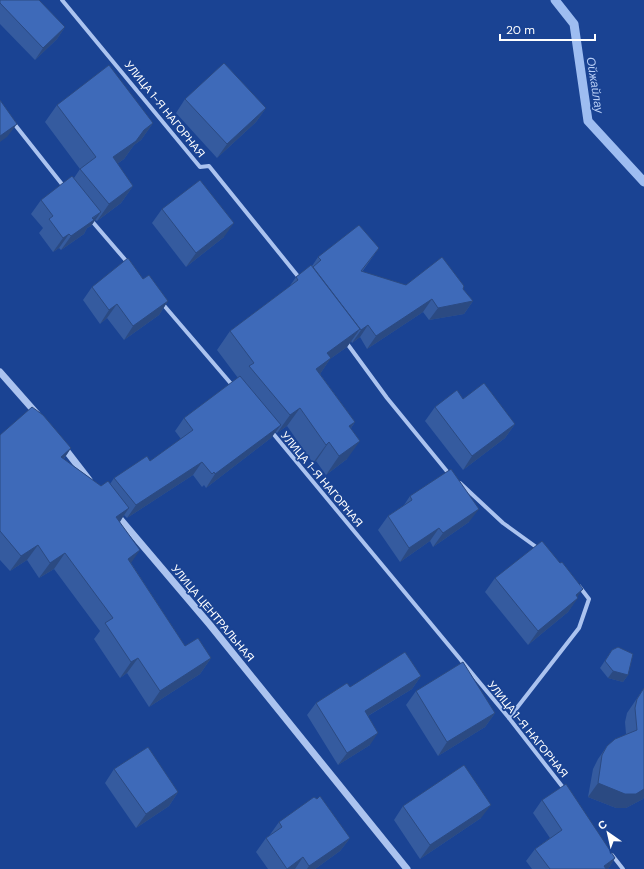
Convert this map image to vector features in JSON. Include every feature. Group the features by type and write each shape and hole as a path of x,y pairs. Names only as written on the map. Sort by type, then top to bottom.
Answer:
{"street":[{"name":"УЛИЦА 1-Я НАГОРНАЯ","path":"62,0 200,167 209,166 305,285"},
{"path":"8,117 66,190"},
{"path":"86,214 130,265"},
{"path":"160,300 238,392"},
{"path":"341,335 386,398 448,473 503,523 544,553"},
{"path":"0,372 42,420"},
{"name":"УЛИЦА 1-Я НАГОРНАЯ","path":"268,428 509,718 568,794"},
{"path":"56,439 94,487"},
{"name":"УЛИЦА ЦЕНТРАЛЬНАЯ","path":"109,505 215,631 407,869"},
{"path":"509,718 579,628 589,599 576,583"},
{"path":"609,850 623,869"}],"building":[{"path":"0,0 39,0 65,27 43,48 0,3"},
{"path":"224,63 266,108 227,144 185,99"},
{"path":"109,65 153,123 144,130 136,141 113,157 133,186 109,204 80,169 96,157 57,105"},
{"path":"0,100 17,124 0,136"},
{"path":"72,176 101,212 92,218 94,220 71,236 69,234 63,238 49,219 53,216 41,200"},
{"path":"200,180 234,223 196,253 162,209"},
{"path":"359,225 379,248 361,271 406,285 442,257 464,286 463,289 473,301 438,308 432,299 376,336 368,325 361,330 313,267 321,260 318,257"},
{"path":"128,258 143,279 149,275 168,301 133,326 117,304 109,310 92,287"},
{"path":"311,265 360,329 327,353 331,358 316,369 355,422 349,426 360,441 339,456 329,442 326,445 300,408 290,415 249,366 254,363 230,331 298,280 296,277"},
{"path":"240,376 281,425 215,474 214,472 212,474 202,462 136,505 114,478 147,456 150,461 193,430 184,418"},
{"path":"484,383 515,424 472,456 435,407 457,390 463,399"},
{"path":"32,407 43,415 71,448 61,457 101,486 108,481 129,508 116,517 140,550 128,559 185,646 198,638 211,658 160,691 138,658 131,662 105,623 113,618 65,553 50,563 38,545 21,556 0,531 0,435"},
{"path":"451,469 479,509 443,533 439,528 409,548 388,516 412,500 410,496"},
{"path":"542,541 560,563 562,562 583,589 576,595 578,598 538,631 495,578"},
{"path":"618,647 633,654 628,675 613,671 605,661 612,650"},
{"path":"405,652 421,676 365,711 378,733 347,753 316,703 347,683 350,687"},
{"path":"463,662 495,713 447,742 416,691"},
{"path":"644,688 644,789 636,794 625,794 598,783 602,755 607,746 615,739 637,730 635,708 637,699"},
{"path":"148,747 178,792 146,814 114,769"},
{"path":"464,765 491,805 430,845 403,806"},
{"path":"566,784 615,858 604,866 606,869 550,869 535,849 562,830 542,800"},
{"path":"320,796 350,838 309,866 303,857 287,869 266,838 282,827 279,822 314,797 317,799"}],"waterway":[{"name":"Ойжайлау","path":"555,0 574,24 588,121 644,182"}]}
